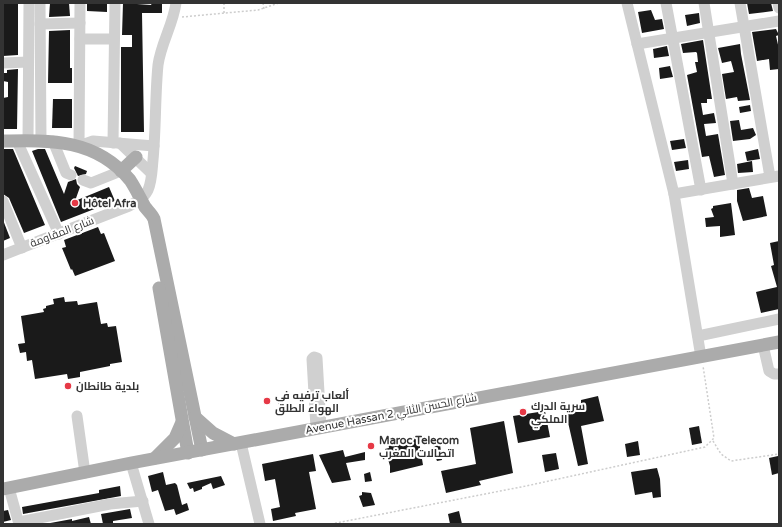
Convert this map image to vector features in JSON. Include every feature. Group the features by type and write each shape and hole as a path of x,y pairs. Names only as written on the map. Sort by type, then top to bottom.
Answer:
{"main road":[{"path":"3,141 35,141 79,146 106,159 122,171 154,219 188,419 188,453"},
{"path":"122,171 136,157"},
{"name":"Avenue Hassan 2 شارع الحسن الثاني","path":"6,488 155,458 779,342"},
{"path":"188,419 213,433 238,443"},
{"path":"188,419 202,450"},
{"path":"155,458 175,438 188,419"}],"street":[{"path":"29,3 28,62 35,141 59,234"},
{"path":"40,3 35,141 66,173 71,175"},
{"path":"80,3 79,146 93,141 154,146"},
{"path":"114,3 117,143"},
{"path":"144,203 150,184 154,146 158,65 166,35 174,18 176,3"},
{"path":"628,3 674,194 701,357"},
{"path":"666,3 674,37 701,190"},
{"path":"704,3 710,31 733,184"},
{"path":"674,194 774,177 740,3"},
{"path":"778,3 779,8"},
{"path":"637,44 779,21"},
{"path":"40,24 80,24"},
{"path":"80,39 114,39"},
{"path":"3,63 28,62"},
{"path":"117,143 136,157 151,173"},
{"path":"83,180 91,183 122,171"},
{"path":"3,201 22,248"},
{"name":"شارع المقاومة","path":"3,255 129,206 144,203"},
{"path":"698,336 779,319"},
{"path":"763,345 769,371 774,374 779,374"},
{"path":"316,379 318,428"},
{"path":"78,416 84,473"},
{"path":"238,443 260,524"},
{"path":"131,463 149,524"},
{"path":"6,488 19,523 110,504 143,501"}],"path":[{"path":"224,3 224,13"},
{"path":"263,3 264,9"},
{"path":"174,18 264,9 279,3"},
{"path":"701,357 714,428 713,441 721,454 731,461 779,454"},
{"path":"331,524 526,486 695,450 705,447 713,441"}],"building":[{"path":"3,3 18,3 18,55 3,56"},
{"path":"50,3 69,3 70,16 49,17"},
{"path":"87,3 107,3 107,12 87,11"},
{"path":"123,3 151,5 152,3 162,3 162,13 142,13 144,132 121,132 121,47 132,47 132,35 122,35"},
{"path":"747,3 771,3 773,11 749,14"},
{"path":"651,10 655,20 662,19 664,29 642,33 638,12"},
{"path":"699,13 700,23 687,26 685,15"},
{"path":"776,29 779,35 776,36 779,49 779,69 770,70 769,59 757,61 752,32"},
{"path":"70,30 70,68 72,68 72,83 48,83 49,31"},
{"path":"703,40 712,99 707,99 707,103 701,103 703,115 714,113 716,123 704,124 706,136 718,134 725,175 714,177 709,156 702,157 687,75 697,72 695,62 698,62 697,53 683,53 681,44"},
{"path":"740,44 750,100 738,101 737,97 726,99 722,74 734,72 731,61 722,63 718,48"},
{"path":"667,46 669,56 654,58 653,49"},
{"path":"670,66 673,77 660,79 659,68"},
{"path":"18,69 17,129 3,129 3,98 8,97 8,82 3,81 3,73 7,73 7,70"},
{"path":"53,99 72,99 72,128 52,128"},
{"path":"750,105 751,111 740,113 739,107"},
{"path":"739,120 741,130 753,128 756,135 750,139 733,141 730,121"},
{"path":"684,139 686,148 672,150 670,141"},
{"path":"3,149 13,149 45,225 24,233 9,198 3,194"},
{"path":"45,149 64,194 68,182 76,179 77,184 80,187 75,201 109,187 115,201 61,222 32,151"},
{"path":"758,149 760,159 747,161 745,152"},
{"path":"688,160 689,169 676,171 674,162"},
{"path":"752,161 753,172 738,173 737,164"},
{"path":"75,166 87,171 86,174 78,176 74,168"},
{"path":"749,188 752,198 763,196 767,216 743,221 737,201 737,190"},
{"path":"731,203 735,235 720,237 720,226 706,227 705,218 714,217 711,209 713,206"},
{"path":"3,220 10,238 3,241"},
{"path":"98,227 101,234 104,233 115,261 75,276 62,248 66,247 64,240"},
{"path":"779,241 779,309 761,313 756,292 777,287 771,266 774,265 770,243"},
{"path":"64,297 65,302 77,301 78,305 97,302 101,324 107,323 108,327 116,326 122,362 80,372 80,377 68,379 67,374 35,379 32,360 27,361 26,352 20,353 18,344 25,343 21,316 44,312 43,309 46,308 46,306 54,304 53,299"},
{"path":"598,396 604,421 581,426 588,464 578,466 565,409 581,405 581,400"},
{"path":"545,411 550,437 518,443 513,416"},
{"path":"504,421 513,473 479,481 481,485 446,493 441,471 476,464 470,428"},
{"path":"699,426 702,443 692,445 689,428"},
{"path":"418,436 423,465 390,473 390,466 385,449 389,448 388,442"},
{"path":"638,441 640,455 627,457 625,444"},
{"path":"440,444 442,460 437,461 432,448"},
{"path":"343,450 345,457 365,452 365,460 346,463 351,480 332,483 319,455"},
{"path":"556,453 559,469 545,472 542,455"},
{"path":"313,454 316,471 309,472 316,509 295,513 296,516 273,521 271,509 280,507 275,479 265,481 262,464"},
{"path":"778,456 779,473 772,475 769,458"},
{"path":"657,468 660,479 661,497 653,498 652,492 635,495 631,472"},
{"path":"163,472 166,485 175,483 177,485 182,505 187,503 189,510 176,515 174,509 165,511 158,490 152,492 148,476"},
{"path":"370,472 372,481 365,482 364,474"},
{"path":"221,476 225,485 213,489 211,483 194,492 193,488 190,489 187,483"},
{"path":"120,486 121,496 23,514 22,507 99,493 99,490"},
{"path":"362,492 371,493 375,505 363,507 359,496 362,495"},
{"path":"130,509 132,518 113,521 113,524 103,524 101,514"},
{"path":"8,510 11,520 3,522 3,511"},
{"path":"459,511 462,524 450,524 448,514"},
{"path":"89,517 91,524 45,524 72,519 72,521"}],"place":[{"name":"Hôtel Afra","path":"75,203"},
{"name":"بلدية طانطان","path":"68,386"},
{"name":"ألعاب ترفيه في الهواء الطلق","path":"267,401"},
{"name":"سرية الدرك الملكي","path":"523,412"},
{"name":"Maroc Telecom اتصالات المغرب","path":"371,446"}]}
